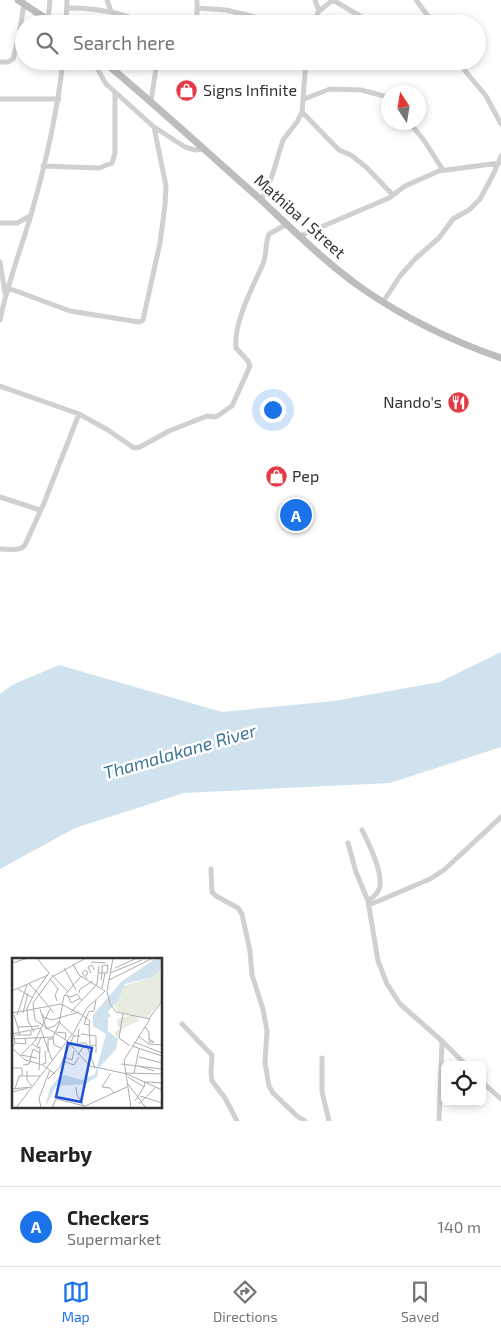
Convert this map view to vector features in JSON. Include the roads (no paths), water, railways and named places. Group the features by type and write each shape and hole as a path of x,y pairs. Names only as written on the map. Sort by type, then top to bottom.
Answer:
{"street":[{"path":"50,0 51,15"},
{"path":"66,15 67,0"},
{"path":"107,0 112,11"},
{"path":"196,15 197,0"},
{"path":"315,0 319,11"},
{"path":"316,15 333,0 357,15"},
{"path":"416,0 427,15"},
{"path":"21,2 40,15"},
{"path":"20,15 21,2"},
{"path":"66,8 112,11 124,15"},
{"path":"197,8 226,10 241,15"},
{"path":"0,62 8,62 13,59 15,51"},
{"path":"3,299 30,216 43,166 59,99 62,70"},
{"path":"98,70 115,93 154,128 185,147 195,150 204,149"},
{"name":"Mathiba I Street","path":"114,70 300,236 362,288 410,318 446,336 501,358"},
{"path":"151,102 156,70"},
{"path":"261,201 272,176 283,140 302,112 306,70"},
{"path":"464,70 486,96 501,124"},
{"path":"304,99 324,90 338,89 361,90 381,95"},
{"path":"43,166 99,168 112,163 115,153 115,93"},
{"path":"0,99 59,99"},
{"path":"302,112 339,150 366,167 393,195"},
{"path":"8,288 70,311 139,322 143,320 160,243 165,205 166,186 154,128"},
{"path":"416,130 443,170"},
{"path":"383,302 400,276 416,258 439,238 453,219 475,205 484,193 501,156"},
{"path":"300,236 372,206 405,186 443,170 499,163"},
{"path":"0,223 17,223 30,216"},
{"path":"0,386 79,414 137,448 169,431 206,416 216,417 232,406 250,366 236,348 240,322 267,251 269,234 287,224"},
{"path":"0,262 4,278 0,320"},
{"path":"0,549 22,548 40,510 79,414"},
{"path":"0,497 40,510"},
{"path":"368,903 430,879 444,870 501,817"},
{"path":"362,830 377,865 380,882 378,892 368,903"},
{"path":"348,843 356,872 368,903 378,961 392,995 462,1061"},
{"path":"211,869 212,892 238,908 245,923 252,975 263,1008 267,1031 265,1062 269,1086 273,1093 297,1116 305,1121"},
{"path":"182,1024 212,1055 212,1081 225,1098 237,1121"},
{"path":"439,1121 442,1041"},
{"path":"322,1058 322,1092 329,1121"},
{"path":"486,1086 501,1099"}],"water":[{"name":"Thamalakane River","path":"501,652 501,747 390,783 184,793 75,828 0,869 0,694 12,685 59,665 222,712 334,701 440,682"}],"place":[{"name":"Signs Infinite","path":"187,90"},
{"name":"Nando's","path":"458,402"},
{"name":"Pep","path":"276,476"},
{"name":"Checkers","path":"296,515"}]}
